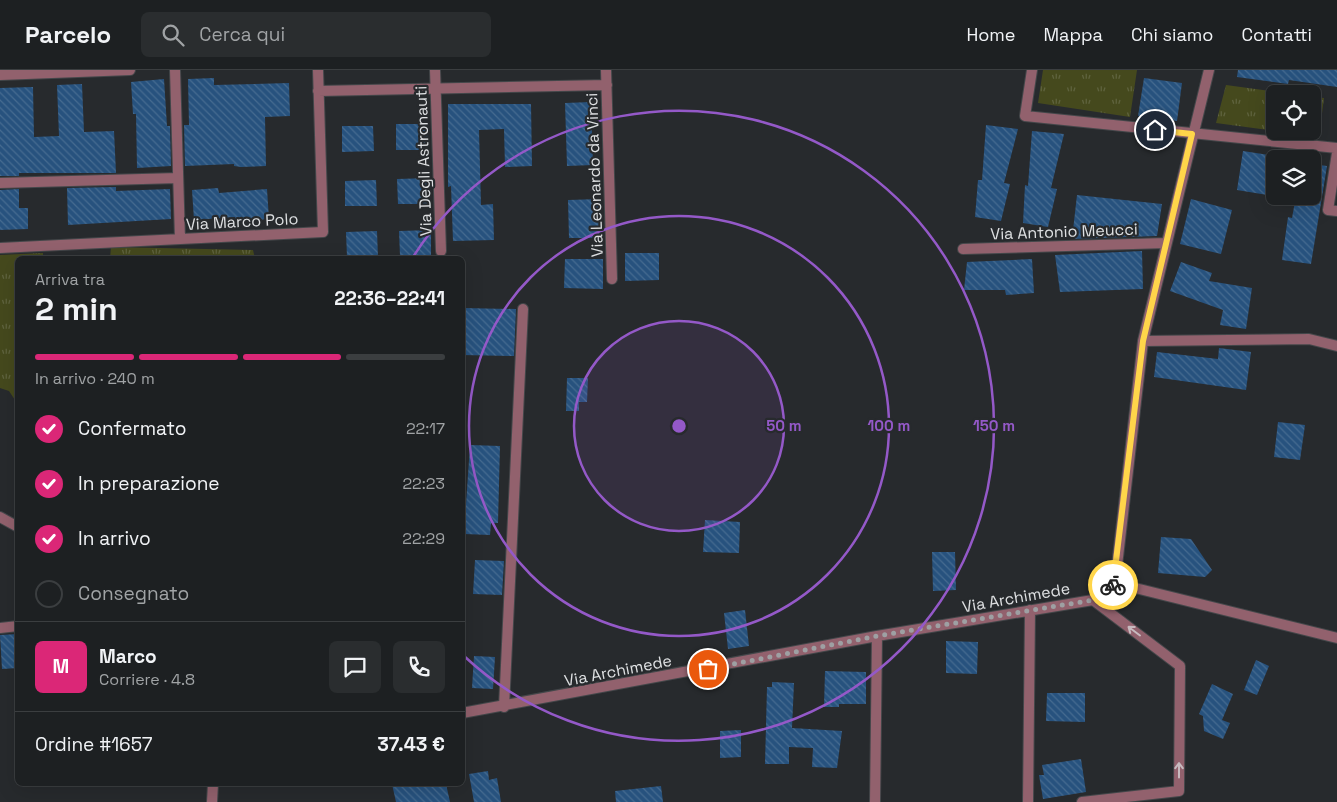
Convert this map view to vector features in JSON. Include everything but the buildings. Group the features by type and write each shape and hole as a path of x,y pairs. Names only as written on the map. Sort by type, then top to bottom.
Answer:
{"street":[{"path":"0,75 130,70"},
{"path":"174,70 180,238"},
{"name":"Via Marco Polo","path":"0,248 323,232 318,70"},
{"name":"Via Degli Astronauti","path":"435,70 441,251"},
{"name":"Via Leonardo da Vinci","path":"606,70 612,279"},
{"path":"1032,70 1025,116 1337,148"},
{"path":"1209,70 1143,341 1115,583 1337,638"},
{"path":"318,91 606,84"},
{"path":"1337,153 1328,210 1337,211"},
{"path":"0,183 178,178"},
{"name":"Via Antonio Meucci","path":"963,249 1166,243"},
{"path":"504,707 523,309"},
{"path":"1143,341 1309,339 1337,346"},
{"path":"0,517 15,525"},
{"name":"Via Archimede","path":"465,713 504,707 877,636 1093,600 1107,593 1115,583"},
{"path":"1082,802 1179,791 1180,666 1093,600"},
{"path":"1028,802 1030,610"},
{"path":"0,628 15,626"},
{"path":"875,802 877,636"},
{"path":"212,802 213,786"}],"green space":[{"path":"1043,70 1137,70 1130,117 1038,103"},
{"path":"1226,85 1266,91 1266,130 1216,123"},
{"path":"1321,98 1324,98 1321,121"},
{"path":"111,247 253,250 254,256 110,256"},
{"path":"43,253 43,256 15,256 15,400 9,391 0,388 0,255"}],"way so far":[{"path":"708,669 877,636 1093,600 1107,593 1113,585"}],"route":[{"path":"1113,585 1115,583 1143,341 1192,134 1155,130"}]}
